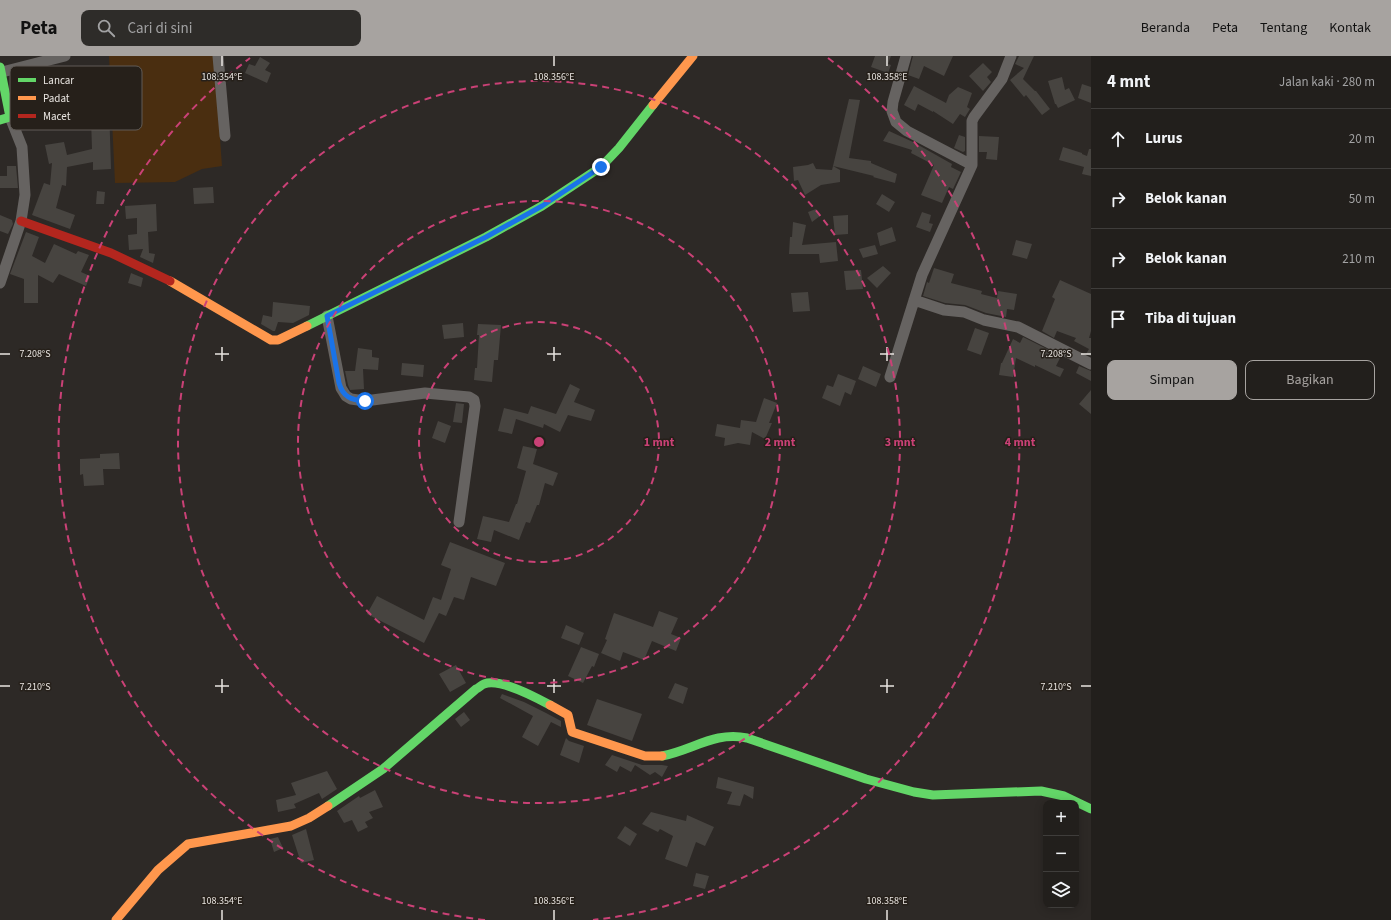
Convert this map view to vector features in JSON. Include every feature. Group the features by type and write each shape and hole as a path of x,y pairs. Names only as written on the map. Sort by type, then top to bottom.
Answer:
{"street":[{"path":"16,66 65,56"},
{"path":"218,56 225,136"},
{"path":"21,221 111,253 168,280 271,340 278,340 493,233 542,206 601,167 619,148 693,56"},
{"path":"906,56 893,102 892,111 896,122 908,131 972,165"},
{"path":"890,377 924,270 972,165 972,121 1002,79 1011,56"},
{"path":"1,69 5,118 10,127"},
{"path":"0,283 21,221 25,195 22,148 12,130"},
{"path":"914,300 944,310 964,312 988,322 1018,327 1091,364"},
{"path":"327,316 341,388 346,396 351,399 365,401 431,393 469,397 474,400 475,406 459,522"},
{"path":"116,920 147,883 177,852 188,844 301,823 383,769 476,689 484,684 504,684 514,688 568,715 570,717 570,728 572,732 645,756 657,757 718,737 736,736 747,738 866,779 914,792 933,795 1041,791 1064,796 1091,809"}],"shaded area":[{"path":"109,56 214,56 222,166 202,169 175,182 115,183 112,130 142,130 142,66 109,66"}],"building":[{"path":"875,56 891,56 888,64 891,65 888,73 871,67"},
{"path":"913,56 953,56 944,76 924,66 919,79 908,75"},
{"path":"1019,56 1034,56 1023,79 1036,91 1050,109 1042,115 1026,95 1024,97 1010,80 1024,68 1015,64"},
{"path":"260,57 270,63 265,70 271,73 267,83 245,73 249,64 255,66"},
{"path":"983,63 992,72 987,77 991,82 983,91 969,76"},
{"path":"1062,77 1065,90 1069,88 1075,100 1058,108 1055,104 1048,81"},
{"path":"1082,84 1091,87 1091,103 1078,98"},
{"path":"914,86 946,103 949,95 958,87 972,93 967,107 970,109 965,117 960,114 953,124 933,111 918,104 915,111 904,105"},
{"path":"849,99 860,100 849,158 871,161 871,163 897,174 895,183 833,166"},
{"path":"91,130 110,130 111,169 93,170 93,162 67,167 66,186 62,185 56,208 75,215 70,229 32,215 44,183 50,185 52,163 49,164 45,145 64,142 67,155 92,149"},
{"path":"889,131 913,142 952,164 951,167 961,172 953,189 949,187 942,203 921,195 934,165 911,153 912,150 883,141"},
{"path":"959,135 965,137 965,151 963,152 954,148"},
{"path":"979,136 999,137 997,160 986,159 987,152 979,152"},
{"path":"1063,147 1087,156 1089,149 1091,149 1091,176 1082,174 1084,167 1059,160"},
{"path":"813,163 816,169 832,170 833,166 840,170 840,182 821,185 805,195 798,180 794,181 793,167"},
{"path":"7,166 16,166 18,188 0,188 0,176 7,176"},
{"path":"213,187 214,203 194,204 193,188"},
{"path":"97,191 105,192 104,204 96,204"},
{"path":"882,194 895,202 889,212 876,204"},
{"path":"156,204 157,231 148,232 149,253 155,254 153,263 140,257 143,249 129,250 128,235 137,234 137,218 126,219 125,206"},
{"path":"816,209 820,216 812,222 808,212"},
{"path":"922,212 931,215 929,223 933,224 930,232 916,227"},
{"path":"0,215 12,220 13,224 8,234 0,231"},
{"path":"848,215 848,234 835,235 833,216"},
{"path":"793,222 806,225 802,245 836,242 838,261 820,263 819,254 789,254"},
{"path":"892,227 896,241 880,246 877,233"},
{"path":"26,232 39,237 32,256 45,263 54,244 76,254 78,251 89,255 81,272 90,276 86,286 59,274 53,283 38,275 38,303 24,303 24,279 10,274"},
{"path":"1016,240 1032,244 1027,259 1012,255"},
{"path":"875,245 878,254 863,258 859,249"},
{"path":"883,266 891,273 877,288 867,278"},
{"path":"934,268 954,274 951,283 982,291 981,294 997,298 998,291 1017,294 1014,310 1007,309 1006,317 986,313 965,305 945,303 923,296 927,282 929,283"},
{"path":"861,270 863,289 846,290 844,271"},
{"path":"131,273 143,278 141,287 128,283"},
{"path":"1060,280 1091,294 1091,331 1089,338 1091,338 1091,356 1086,354 1089,349 1074,341 1076,338 1057,331 1054,338 1042,331 1055,299 1052,297"},
{"path":"808,292 810,311 793,312 791,293"},
{"path":"273,302 310,306 309,315 293,323 278,322 275,331 273,331 261,324 263,315 272,317"},
{"path":"463,323 464,337 444,339 442,325"},
{"path":"478,324 501,325 498,360 494,360 492,382 474,380 475,368 477,368 479,335 477,335"},
{"path":"975,328 989,333 981,355 967,350"},
{"path":"1023,337 1061,356 1056,366 1064,369 1060,377 1016,358 1013,377 999,375 1001,363 1013,339 1020,343"},
{"path":"358,348 372,350 372,357 379,358 378,370 363,369 364,389 350,390 345,371 355,371"},
{"path":"402,363 424,365 423,377 401,375"},
{"path":"863,366 881,374 876,387 858,379"},
{"path":"1079,366 1091,371 1091,381 1076,373"},
{"path":"838,374 856,381 851,395 845,392 840,406 822,398 827,385 833,387"},
{"path":"570,384 580,389 574,402 595,410 591,421 568,415 560,432 544,424 543,428 516,419 512,434 498,431 504,408 528,414 531,406 556,414"},
{"path":"1091,390 1091,414 1079,404"},
{"path":"764,398 777,403 769,423 772,423 765,439 752,432 750,445 738,443 724,446 725,438 715,436 717,424 740,428 741,420 756,422"},
{"path":"456,403 464,404 462,423 453,422"},
{"path":"438,421 451,426 445,443 432,438"},
{"path":"523,446 537,449 533,464 558,473 553,486 545,483 539,505 537,505 530,523 526,522 519,540 494,530 491,542 477,539 483,516 509,522 517,504 526,471 517,468"},
{"path":"119,453 120,469 103,469 104,485 84,486 83,474 80,475 80,459 100,458 100,454"},
{"path":"450,542 505,563 496,586 471,577 464,600 454,597 446,616 439,613 424,643 367,614 377,596 424,620 433,597 441,600 451,569 441,565"},
{"path":"659,611 678,618 671,634 681,638 676,651 652,641 644,660 623,652 620,661 601,653 607,640 605,639 614,613 653,627"},
{"path":"566,625 584,633 579,645 561,638"},
{"path":"581,647 599,654 594,667 592,666 583,683 568,676"},
{"path":"456,665 466,683 450,692 439,674"},
{"path":"675,683 688,688 683,704 668,698"},
{"path":"502,694 524,702 561,721 561,727 551,722 538,746 522,737 533,716 500,698"},
{"path":"597,699 642,714 632,741 587,725"},
{"path":"464,712 470,720 461,727 455,719"},
{"path":"566,738 569,741 584,746 579,763 560,755"},
{"path":"612,755 642,765 668,766 662,777 655,772 650,775 635,765 631,772 620,766 617,772 605,765"},
{"path":"327,771 337,789 322,799 319,793 294,804 296,808 278,812 276,800 296,795 291,783"},
{"path":"718,777 754,787 753,799 744,794 740,806 727,804 732,792 716,788"},
{"path":"375,790 383,807 369,812 373,818 365,822 368,827 358,832 352,820 344,823 337,811 359,796 360,798"},
{"path":"651,812 686,821 687,815 714,827 705,846 696,842 687,867 665,859 673,836 660,829 658,832 642,824"},
{"path":"625,826 637,834 630,846 617,838"},
{"path":"306,829 314,860 301,863 292,835"},
{"path":"278,837 283,848 274,852 270,839"},
{"path":"696,873 709,876 705,889 693,886"}],"traffic: fast":[{"path":"0,67 10,117 0,120"},
{"path":"307,326 486,237 542,206 601,167 619,148 653,105"},
{"path":"328,806 383,769 483,684 491,683 508,686 527,693 550,705"},
{"path":"662,756 714,739 725,737 747,738 866,779 914,792 933,795 1041,791 1064,796 1091,809"}],"traffic: slow":[{"path":"653,105 693,56"},
{"path":"170,281 271,340 278,340 307,326"},
{"path":"550,705 568,715 572,732 645,756 662,756"},
{"path":"116,920 158,870 188,844 291,826 309,818 328,806"}],"traffic: jam":[{"path":"21,221 111,253 170,281"}],"route":[{"path":"365,401 351,399 343,393 339,383 327,316 486,237 542,206 601,167"}]}
